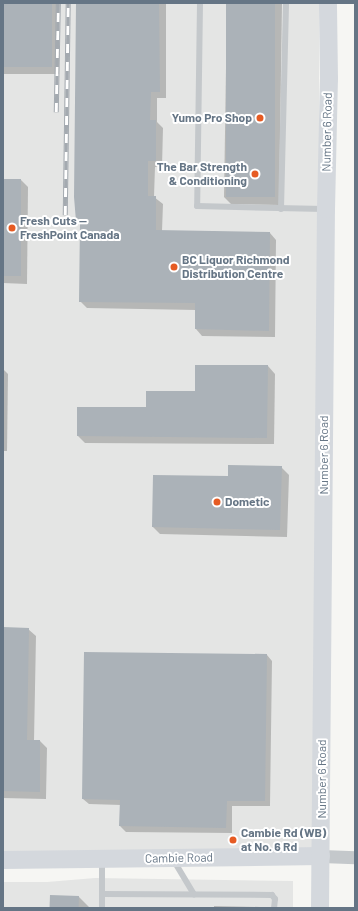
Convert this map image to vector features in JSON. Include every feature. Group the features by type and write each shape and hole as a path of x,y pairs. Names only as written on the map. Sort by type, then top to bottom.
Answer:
{"main road":[{"name":"Number 6 Road","path":"320,908 326,209 329,79 328,3"},
{"name":"Cambie Road","path":"3,860 321,856"}],"street":[{"name":"Cambie Road","path":"321,856 355,857"}],"lane":[{"path":"200,3 197,206 326,209"},
{"path":"281,209 286,3"},
{"path":"172,858 194,894"},
{"path":"102,859 102,908"},
{"path":"102,894 272,895 274,899 274,908"}],"shaded area":[{"path":"3,3 319,3 319,852 3,852"},
{"path":"95,878 293,881 293,908 3,908 3,882 47,882"}],"building":[{"path":"3,3 52,3 52,67 3,67"},
{"path":"76,3 159,3 160,92 151,92 150,120 156,120 156,161 148,161 148,196 156,196 156,230 270,232 269,331 195,329 195,303 79,302 80,221 76,221 74,197"},
{"path":"226,3 275,3 275,197 226,197"},
{"name":"Fresh Cuts — FreshPoint Canada","path":"3,179 21,179 21,276 3,276"},
{"path":"195,365 268,365 267,438 77,436 77,407 146,407 146,391 195,391"},
{"name":"Dometic","path":"228,465 282,466 280,530 152,527 153,475 228,476"},
{"path":"3,627 29,628 27,740 40,740 40,792 3,791"},
{"path":"84,652 267,654 265,801 227,801 226,828 119,826 120,800 82,799"},
{"path":"50,895 79,896 79,908 50,908"}],"railway":[{"path":"56,112 58,3"},
{"path":"65,215 68,3"}],"place":[{"name":"Yumo Pro Shop","path":"260,118"},
{"name":"The Bar Strength & Conditioning","path":"255,174"},
{"name":"Fresh Cuts — FreshPoint Canada","path":"12,228"},
{"name":"BC Liquor Richmond Distribution Centre","path":"174,267"},
{"name":"Dometic","path":"217,502"},
{"name":"Cambie Rd (WB) at No. 6 Rd","path":"233,840"}]}
